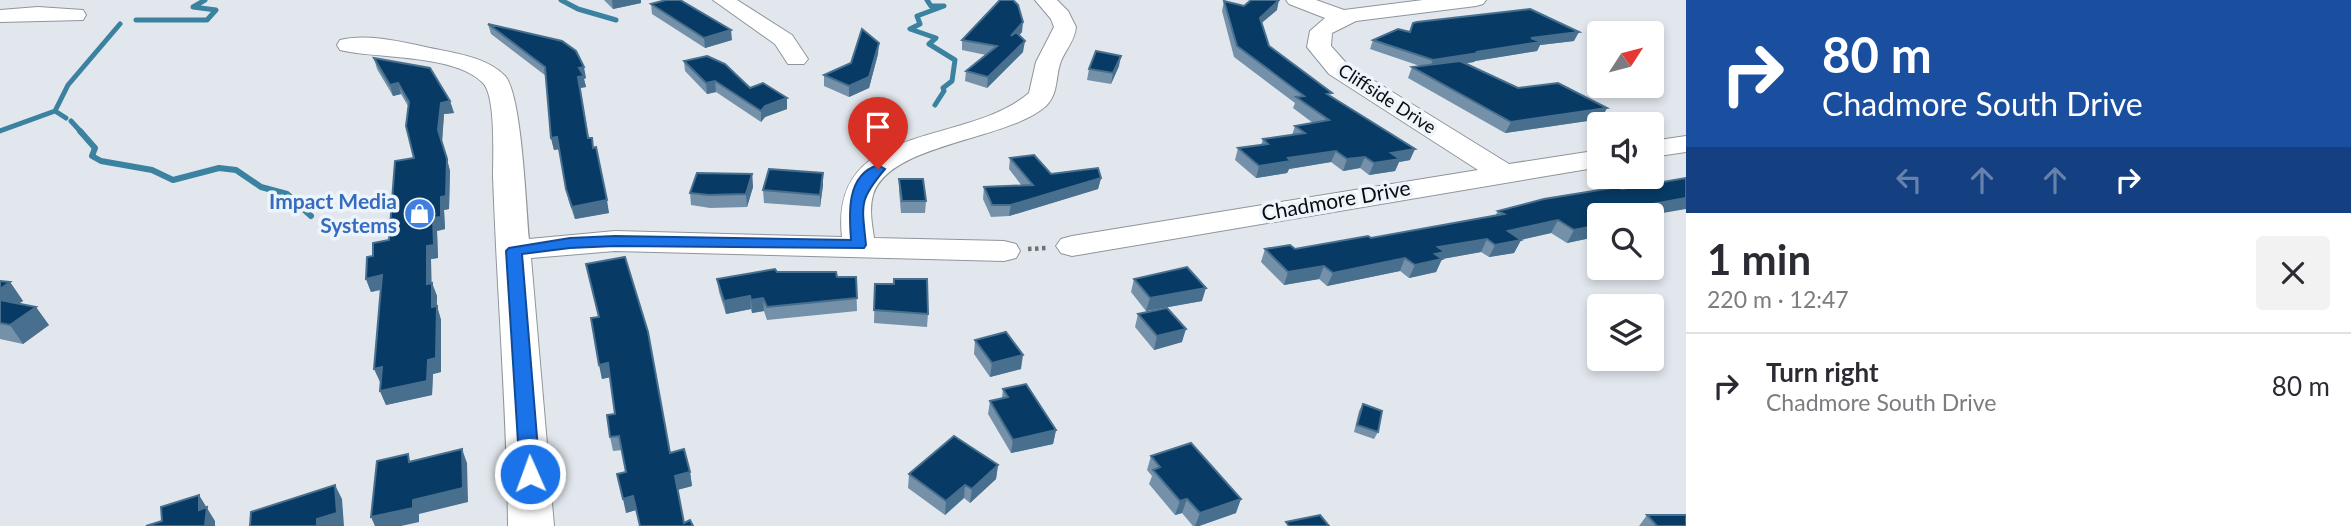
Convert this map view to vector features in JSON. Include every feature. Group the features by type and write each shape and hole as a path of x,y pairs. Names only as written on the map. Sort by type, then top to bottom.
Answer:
{"street":[{"path":"723,0 784,40 796,59"},
{"path":"859,245 856,215 858,194 865,181 878,169 916,146 1004,117 1025,109 1038,100 1044,90 1047,63 1061,43 1066,29 1065,22 1045,0"},
{"path":"1296,0 1343,17 1476,0"},
{"path":"0,16 38,13 75,15"},
{"name":"Cliffside Drive","path":"1343,17 1330,24 1319,37 1319,47 1338,69 1503,173"},
{"path":"348,45 405,50 465,64 492,76 498,83 529,448 531,526"},
{"path":"1664,147 1686,144"},
{"name":"Chadmore Drive","path":"1072,246 1587,160"},
{"path":"514,251 570,243 615,241 859,245 945,251 1004,251"}],"path":[{"path":"1004,251 1072,246"}],"building":[{"path":"680,0 731,30 704,38 651,4"},
{"path":"1000,0 1013,0 1018,5 1023,22 1011,36 1016,32 1025,41 988,77 966,71 997,46 962,40"},
{"path":"1251,0 1279,0 1260,18 1269,46 1332,93 1327,94 1415,149 1391,153 1400,159 1374,163 1365,157 1347,159 1336,151 1288,158 1291,161 1259,166 1238,148 1268,144 1263,139 1305,133 1295,126 1329,120 1296,97 1304,96 1237,46 1224,1 1244,6"},
{"path":"1530,9 1579,32 1531,38 1541,42 1433,60 1373,40 1398,29 1410,32 1413,23 1417,22"},
{"path":"488,24 562,41 576,51 584,67 579,68 584,76 578,77 588,138 592,138 593,148 596,147 607,200 572,207 557,137 551,138 545,67"},
{"path":"862,29 879,43 869,77 849,86 824,75 851,63"},
{"path":"1096,51 1121,56 1113,73 1089,69"},
{"path":"707,56 725,64 750,88 763,83 787,98 765,106 761,111 715,81 706,83 684,61"},
{"path":"374,58 430,68 450,101 441,103 438,130 447,159 446,196 441,197 441,217 433,218 434,245 427,246 427,284 432,283 432,307 437,306 436,358 428,360 427,381 380,391 382,367 374,369 382,275 366,279 367,257 373,256 373,243 389,240 395,161 414,158 406,126 409,102 398,83 390,85"},
{"path":"1460,61 1518,88 1558,83 1607,108 1511,122 1412,67"},
{"path":"1034,155 1051,174 1098,168 1101,178 1011,205 992,205 984,187 1033,185 1010,158"},
{"path":"769,169 823,173 820,195 763,190"},
{"path":"697,173 752,174 746,194 709,195 690,193"},
{"path":"1686,178 1686,198 1658,203 1587,203 1587,228 1574,230 1558,220 1508,231 1521,240 1495,245 1487,239 1438,247 1445,252 1435,254 1442,259 1415,265 1405,258 1333,273 1324,266 1288,272 1265,249 1290,245 1295,249 1368,236 1371,238 1504,214 1498,211 1544,199 1606,189 1664,189 1664,182"},
{"path":"899,179 923,179 926,201 902,201"},
{"path":"625,257 648,332 670,453 684,449 690,472 675,476 684,523 690,520 693,526 640,526 633,496 623,499 617,474 626,472 619,436 610,437 607,415 615,414 608,363 599,365 591,318 599,317 586,264"},
{"path":"1187,267 1206,288 1150,298 1134,279"},
{"path":"775,269 777,272 836,272 837,277 856,277 857,298 767,307 763,298 751,300 750,296 724,301 717,279"},
{"path":"894,279 927,279 928,314 874,310 875,284 894,284"},
{"path":"0,281 10,282 0,289"},
{"path":"0,300 36,307 10,325 0,323"},
{"path":"1167,308 1186,329 1157,336 1138,314"},
{"path":"1006,332 1023,355 992,363 975,340"},
{"path":"1026,384 1056,430 1013,440 990,401 1008,397 1003,389"},
{"path":"1363,404 1382,411 1378,432 1357,425"},
{"path":"954,436 998,465 972,489 965,485 946,501 909,474"},
{"path":"1191,443 1241,499 1200,513 1187,499 1180,501 1153,470 1160,467 1151,456"},
{"path":"462,449 463,488 413,500 413,508 371,517 377,461 408,454 409,462"},
{"path":"335,485 337,513 317,519 317,526 250,526 251,512"},
{"path":"199,495 199,510 207,507 205,526 146,526 162,521 161,507"},
{"path":"1320,515 1329,526 1289,526 1286,522"},
{"path":"1647,515 1686,515 1686,526 1657,526"}],"waterway":[{"path":"136,20 207,20 216,10 193,7 205,0"},
{"path":"561,0 578,9 616,20"},
{"path":"927,0 931,6 944,6 917,16 920,24 910,29 936,38 929,44 955,60 952,81 943,88 944,91 935,105"},
{"path":"55,111 68,85 120,24"},
{"path":"0,131 55,111"},
{"path":"55,111 66,118"},
{"path":"71,121 82,133"},
{"path":"80,131 95,148 92,156 101,161 152,170 173,180 219,168 236,170 261,187 287,194 311,216"}],"place":[{"name":"Impact Media Systems","path":"420,214"}],"route":[{"path":"530,474 514,251 570,243 615,241 859,245 856,215 858,194 865,181 878,169"}]}
